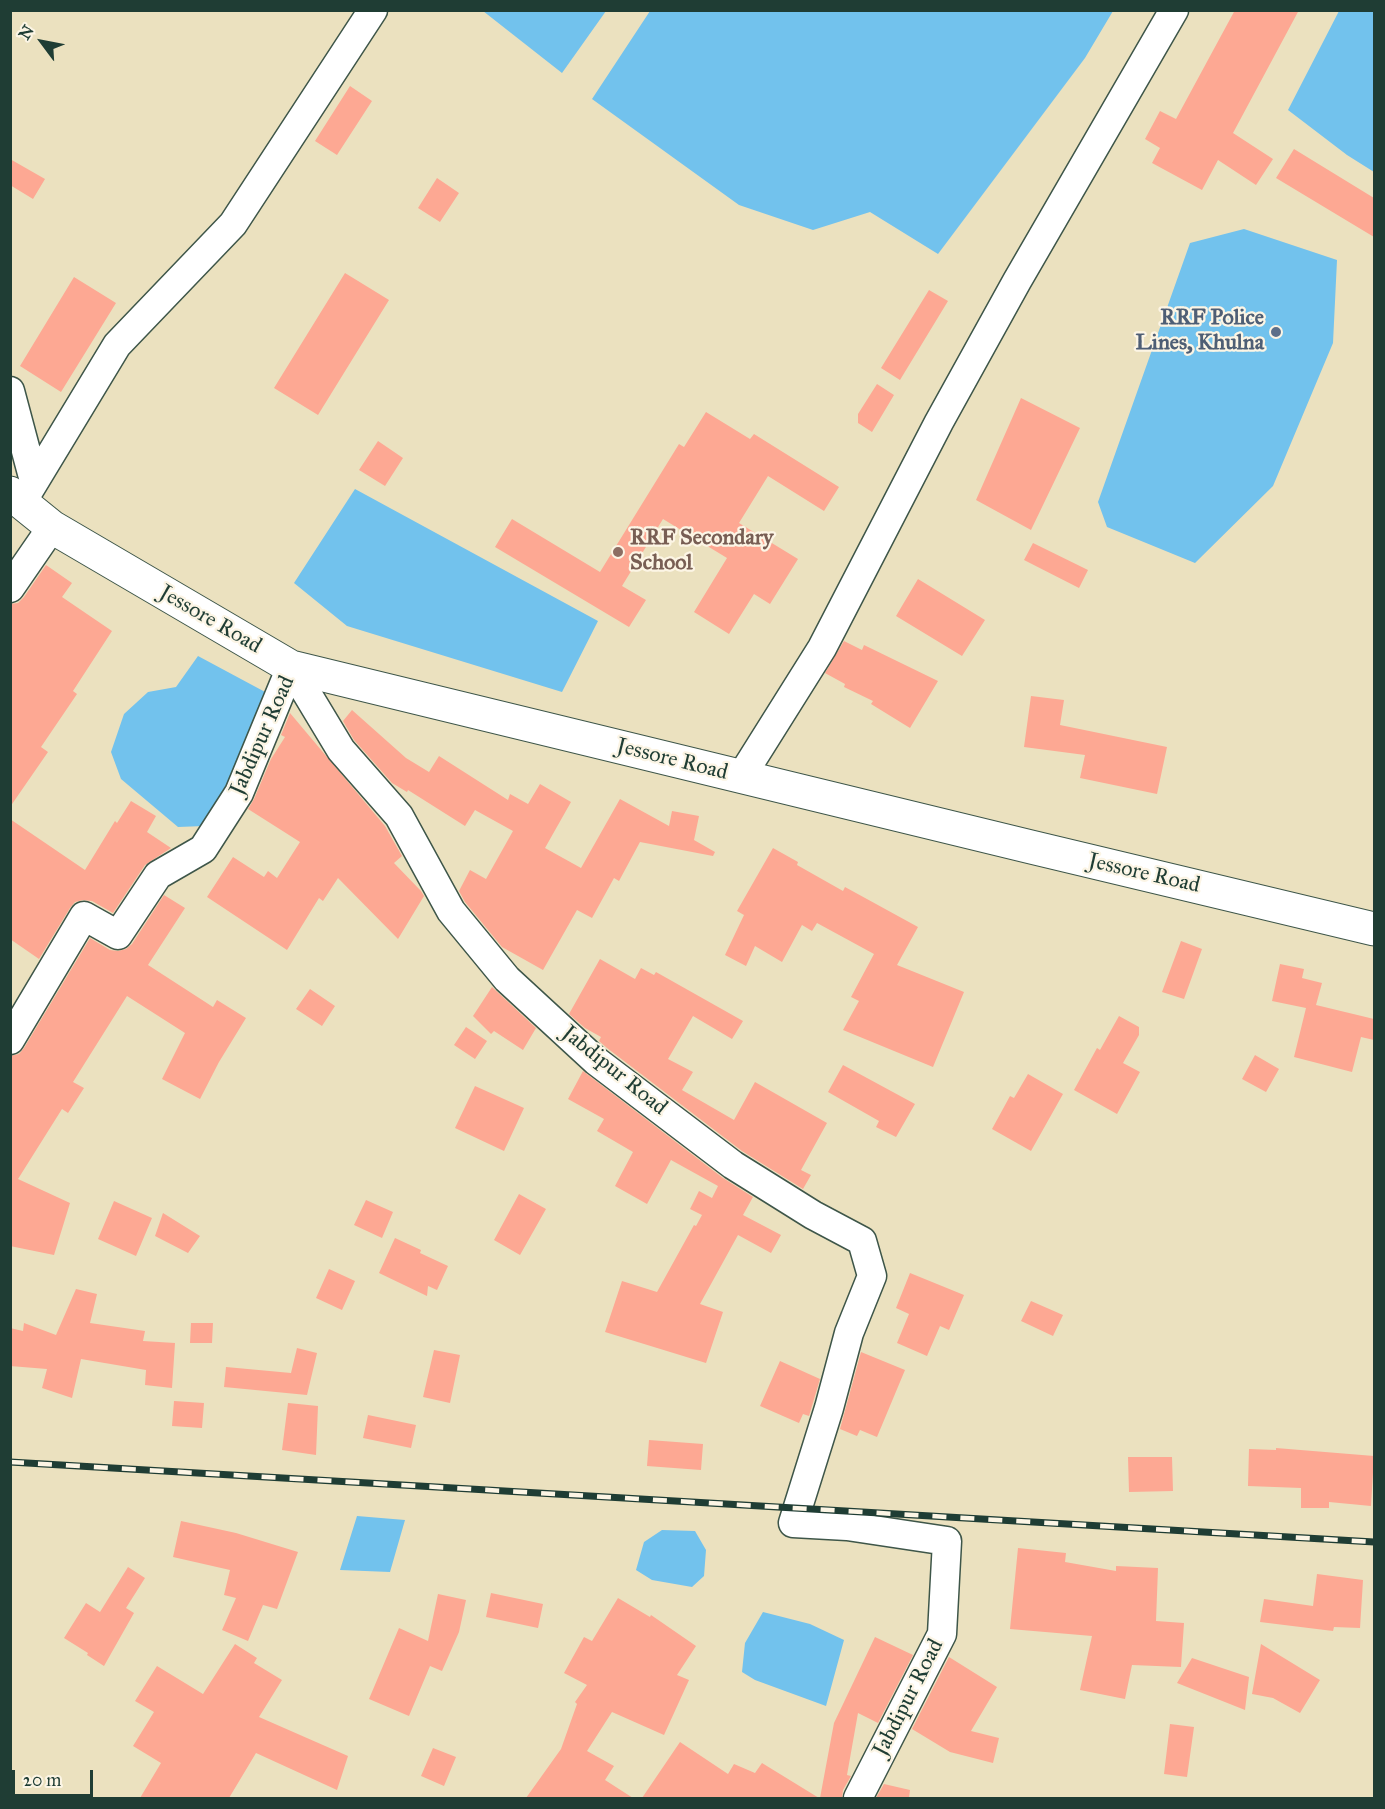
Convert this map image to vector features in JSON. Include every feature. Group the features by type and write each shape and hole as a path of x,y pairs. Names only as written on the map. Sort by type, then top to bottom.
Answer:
{"highway":[{"name":"Jessore Road","path":"22,492 52,527 291,668 1374,928"}],"street":[{"path":"22,492 117,345 233,224 373,10"},
{"path":"741,777 822,648 989,331 1174,10"},
{"path":"10,391 22,492"},
{"path":"10,588 52,527"},
{"name":"Jabdipur Road","path":"10,1040 84,916 118,935 158,875 203,849 239,793 291,668"},
{"name":"Jabdipur Road","path":"291,668 341,750 399,816 451,910 507,979 596,1061 733,1165 813,1215 862,1241 872,1276 849,1333 829,1408 793,1523 847,1526 947,1541 942,1634 858,1798"}],"water":[{"path":"483,11 606,11 562,73"},
{"path":"650,11 1113,11 1085,58 938,254 870,212 813,230 739,205 592,99"},
{"path":"1339,11 1374,11 1374,172 1347,155 1288,110"},
{"path":"1244,229 1337,260 1333,343 1273,486 1195,563 1107,527 1098,502 1190,243"},
{"path":"355,489 598,621 562,692 347,626 294,583"},
{"path":"198,656 267,693 242,757 204,826 178,827 121,779 111,752 124,714 148,692 176,687"},
{"path":"357,1516 405,1520 390,1572 340,1570"},
{"path":"662,1530 695,1531 706,1550 704,1576 692,1587 652,1580 636,1570 644,1542"},
{"path":"763,1612 810,1624 844,1640 826,1706 755,1680 742,1672 745,1643"}],"building":[{"path":"1235,10 1299,10 1233,133 1273,159 1256,185 1218,160 1202,190 1152,163 1160,148 1145,139 1160,111 1176,119"},
{"path":"350,86 372,101 337,155 315,141"},
{"path":"1294,149 1374,198 1374,237 1276,178"},
{"path":"10,159 45,179 33,199 10,185"},
{"path":"437,178 459,193 440,222 418,208"},
{"path":"345,273 389,300 318,415 274,388"},
{"path":"74,277 116,303 61,392 20,366"},
{"path":"929,290 948,301 900,380 881,368"},
{"path":"877,384 894,395 872,432 858,423 858,414"},
{"path":"1021,398 1080,428 1031,530 976,500"},
{"path":"706,412 750,439 754,434 839,487 824,511 768,476 739,523 798,559 770,604 754,594 729,634 694,612 727,558 663,519 622,586 646,600 629,627 495,547 512,519 600,572 679,444 684,447"},
{"path":"378,441 403,458 385,486 359,470"},
{"path":"1033,543 1088,570 1079,588 1024,560"},
{"path":"46,565 72,583 62,597 112,631 73,691 77,694 41,747 48,752 10,807 10,604 18,603 24,597"},
{"path":"918,579 985,620 962,656 896,616"},
{"path":"844,641 862,650 864,645 938,681 910,728 871,704 873,701 844,687 845,684 825,673"},
{"path":"1031,696 1064,700 1060,725 1167,747 1157,794 1080,778 1085,755 1024,747"},
{"path":"352,710 406,758 429,772 439,756 508,800 510,794 528,804 540,784 571,802 545,848 581,868 620,799 669,826 672,811 699,816 694,840 715,852 713,856 640,842 619,881 614,878 592,918 577,910 543,970 502,947 465,902 459,891 470,870 486,879 513,831 475,810 465,826 408,790 407,792 392,783 354,740 343,721"},
{"path":"290,713 385,826 402,856 394,863 424,896 398,939 338,878 323,901 319,898 287,950 207,897 233,857 264,877 268,871 277,878 300,842 248,809 271,759 285,737 281,735"},
{"path":"131,801 156,816 147,832 171,848 145,865 113,913 92,901 75,902 39,959 10,939 10,819 85,870 115,821 117,823"},
{"path":"773,848 798,862 797,865 843,891 845,887 918,927 897,965 964,992 933,1067 843,1030 859,1001 851,997 874,954 817,923 812,931 802,925 782,962 755,946 746,966 725,955 744,915 737,911"},
{"path":"164,895 185,908 148,965 213,1007 217,1000 246,1018 200,1099 162,1079 185,1033 127,996 73,1082 84,1088 68,1113 62,1109 18,1179 70,1203 54,1255 10,1246 10,1056 19,1054 24,1048 90,938 110,950 126,949 132,944"},
{"path":"1181,941 1202,949 1184,999 1162,992"},
{"path":"600,959 635,979 641,968 654,975 656,972 743,1021 732,1039 693,1016 668,1059 693,1072 682,1090 734,1120 755,1082 827,1123 801,1170 811,1175 803,1189 742,1151 607,1048 599,1041 601,1037 585,1028 569,1014"},
{"path":"1280,964 1304,969 1302,978 1322,983 1316,1005 1374,1019 1374,1040 1361,1037 1352,1072 1294,1057 1306,1008 1272,1001"},
{"path":"492,987 536,1028 523,1050 494,1031 491,1034 473,1016"},
{"path":"310,989 335,1006 322,1026 296,1009"},
{"path":"1119,1016 1139,1027 1139,1035 1123,1063 1140,1072 1117,1114 1074,1090 1097,1048 1100,1050"},
{"path":"466,1027 487,1041 475,1059 454,1045"},
{"path":"1255,1055 1279,1069 1266,1092 1242,1079"},
{"path":"843,1065 915,1104 896,1137 876,1127 879,1121 828,1092"},
{"path":"583,1071 723,1178 753,1197 743,1215 781,1235 771,1253 738,1235 700,1304 723,1312 706,1363 605,1332 622,1281 657,1292 694,1225 696,1226 702,1215 690,1209 699,1191 712,1198 718,1186 671,1160 647,1204 615,1186 633,1152 597,1131 604,1119 568,1099"},
{"path":"1028,1074 1063,1094 1031,1151 992,1129 1010,1096 1014,1098"},
{"path":"475,1086 524,1108 504,1151 455,1128"},
{"path":"519,1194 546,1209 520,1255 494,1240"},
{"path":"366,1200 393,1212 382,1238 354,1225"},
{"path":"114,1201 152,1218 136,1256 98,1239"},
{"path":"163,1213 200,1236 188,1253 155,1236"},
{"path":"395,1238 448,1266 437,1290 428,1286 427,1296 379,1273"},
{"path":"329,1269 355,1281 342,1310 316,1298"},
{"path":"910,1273 964,1295 949,1330 940,1326 927,1356 897,1343 909,1314 896,1308"},
{"path":"76,1289 97,1294 90,1323 145,1331 143,1341 175,1343 172,1388 145,1385 146,1370 81,1359 72,1398 42,1388 47,1369 10,1366 10,1328 23,1331 24,1323 56,1335"},
{"path":"1031,1301 1063,1315 1053,1336 1021,1321"},
{"path":"191,1323 213,1323 212,1343 190,1343"},
{"path":"297,1348 317,1353 307,1395 224,1387 226,1367 291,1373"},
{"path":"434,1350 460,1355 450,1403 423,1397"},
{"path":"861,1352 905,1370 877,1437 860,1430 857,1436 840,1429"},
{"path":"780,1361 820,1379 809,1416 803,1414 799,1423 760,1406"},
{"path":"174,1401 204,1403 202,1428 172,1426"},
{"path":"288,1403 318,1406 316,1455 282,1450"},
{"path":"368,1415 416,1425 411,1448 363,1438"},
{"path":"649,1440 703,1444 701,1470 647,1466"},
{"path":"1276,1448 1374,1456 1371,1506 1329,1502 1329,1508 1301,1508 1301,1488 1248,1486 1249,1449 1276,1450"},
{"path":"1128,1457 1172,1457 1173,1491 1129,1492"},
{"path":"181,1521 236,1533 298,1552 277,1609 263,1605 248,1641 222,1630 236,1598 224,1595 230,1570 173,1557"},
{"path":"1018,1548 1066,1553 1065,1562 1116,1571 1116,1566 1158,1568 1156,1621 1184,1623 1181,1667 1132,1665 1125,1699 1080,1690 1092,1636 1010,1629"},
{"path":"128,1567 145,1578 126,1608 134,1613 104,1666 64,1638 86,1603 100,1612"},
{"path":"1317,1574 1363,1580 1360,1628 1334,1627 1333,1631 1260,1622 1264,1599 1313,1606"},
{"path":"491,1593 543,1604 538,1628 486,1617"},
{"path":"438,1594 466,1600 459,1632 442,1671 430,1666 409,1716 369,1699 399,1628 428,1641"},
{"path":"618,1598 650,1617 651,1615 696,1646 677,1675 689,1680 664,1735 612,1712 587,1751 614,1766 605,1780 633,1798 526,1798 561,1749 577,1704 575,1702 587,1685 564,1673 584,1637 592,1641"},
{"path":"875,1637 913,1655 878,1723 858,1713 847,1775 851,1776 843,1790 842,1798 820,1798 834,1723"},
{"path":"235,1644 257,1658 254,1663 282,1680 259,1717 348,1756 337,1790 256,1753 229,1798 140,1798 161,1763 133,1746 154,1712 135,1701 157,1666 203,1694"},
{"path":"1261,1644 1320,1680 1300,1713 1273,1698 1252,1694"},
{"path":"949,1657 997,1687 971,1731 999,1738 993,1763 950,1752 912,1729"},
{"path":"1192,1658 1249,1677 1245,1710 1177,1683"},
{"path":"1170,1724 1194,1727 1187,1777 1164,1774"},
{"path":"680,1742 728,1774 734,1764 755,1773 762,1763 819,1798 642,1798"},
{"path":"433,1748 456,1757 444,1786 421,1776"},
{"path":"884,1784 910,1790 909,1798 876,1798"}],"railway":[{"path":"10,1462 1374,1542"}],"place":[{"name":"RRF Police Lines, Khulna","path":"1276,332"},
{"name":"RRF Secondary School","path":"618,552"}]}
